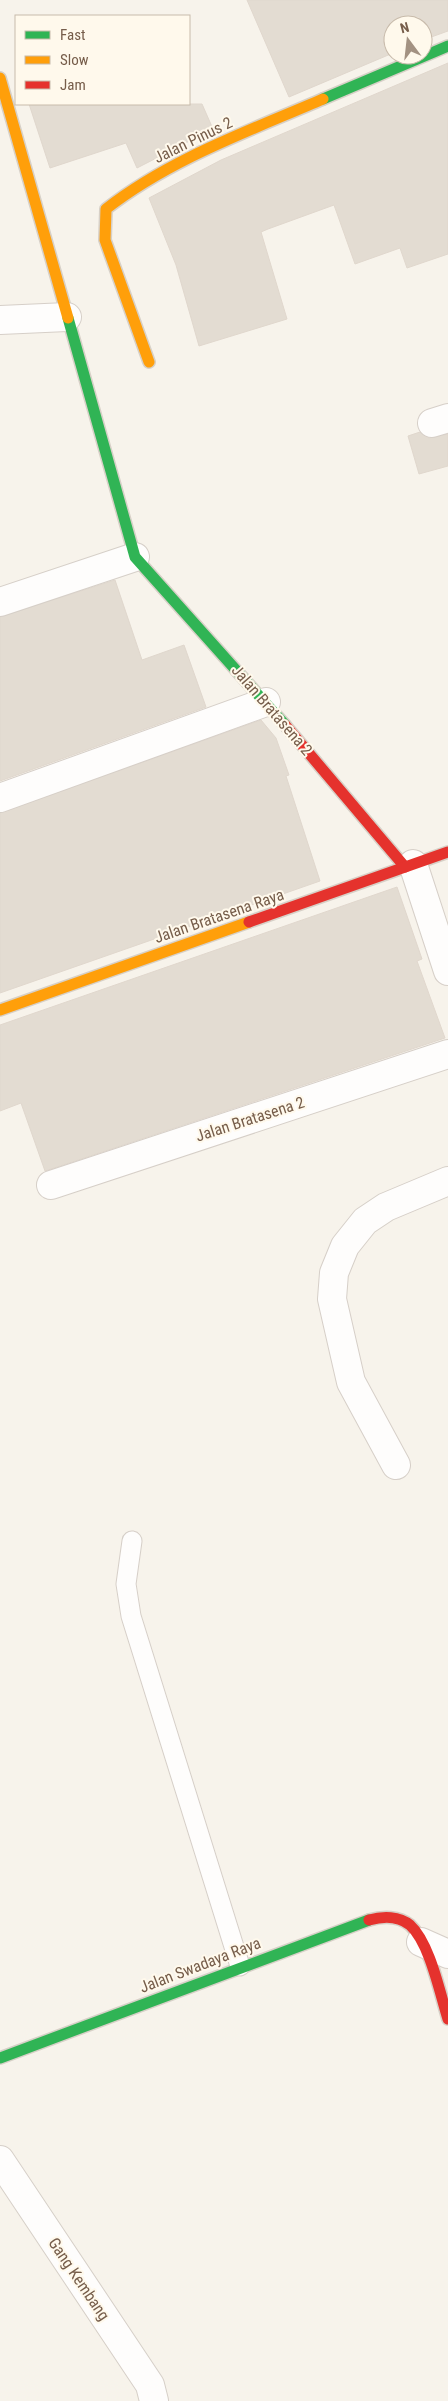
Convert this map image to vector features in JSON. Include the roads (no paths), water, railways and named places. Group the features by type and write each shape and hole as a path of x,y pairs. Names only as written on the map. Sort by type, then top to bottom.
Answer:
{"street":[{"name":"Jalan Pinus 2","path":"150,362 105,240 106,209 133,188 214,146 448,46"},
{"path":"0,78 135,557 0,602"},
{"path":"0,320 67,317"},
{"name":"Jalan Bratasena 2","path":"135,557 266,702 409,866 448,971"},
{"path":"0,798 266,702"},
{"name":"Jalan Bratasena Raya","path":"0,1010 448,852"},
{"name":"Jalan Bratasena 2","path":"51,1185 448,1054"},
{"path":"396,1465 351,1382 332,1299 334,1273 345,1246 365,1222 386,1207 448,1181"},
{"name":"Jalan Swadaya Raya","path":"0,2058 371,1918 386,1916 400,1919 417,1934"},
{"path":"417,1934 448,1954"},
{"path":"417,1934 448,2019"},
{"name":"Gang Kembang","path":"0,2160 150,2384 154,2401"}],"lane":[{"path":"132,1541 126,1584 131,1616 240,1966"}]}
